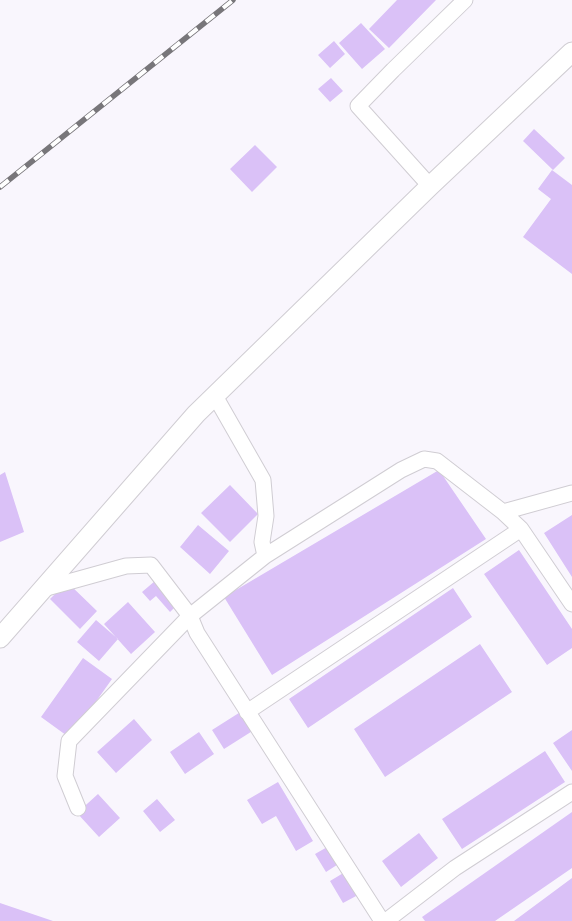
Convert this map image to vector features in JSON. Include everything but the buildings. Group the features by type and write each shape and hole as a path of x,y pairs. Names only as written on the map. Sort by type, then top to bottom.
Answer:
{"street":[{"path":"430,186 358,106 464,0"},
{"path":"0,638 196,414 430,186 572,52"},
{"path":"215,396 263,480 266,516 262,542 264,556"},
{"path":"78,808 65,776 69,742 190,616 264,556 400,470 424,459 437,462 503,512 522,530 572,604"},
{"path":"503,512 572,493"},
{"path":"247,712 522,530"},
{"path":"43,589 126,566 150,566 190,616 197,633 382,921"},
{"path":"386,921 455,868 572,792"}],"railway":[{"path":"0,187 233,0"}]}
